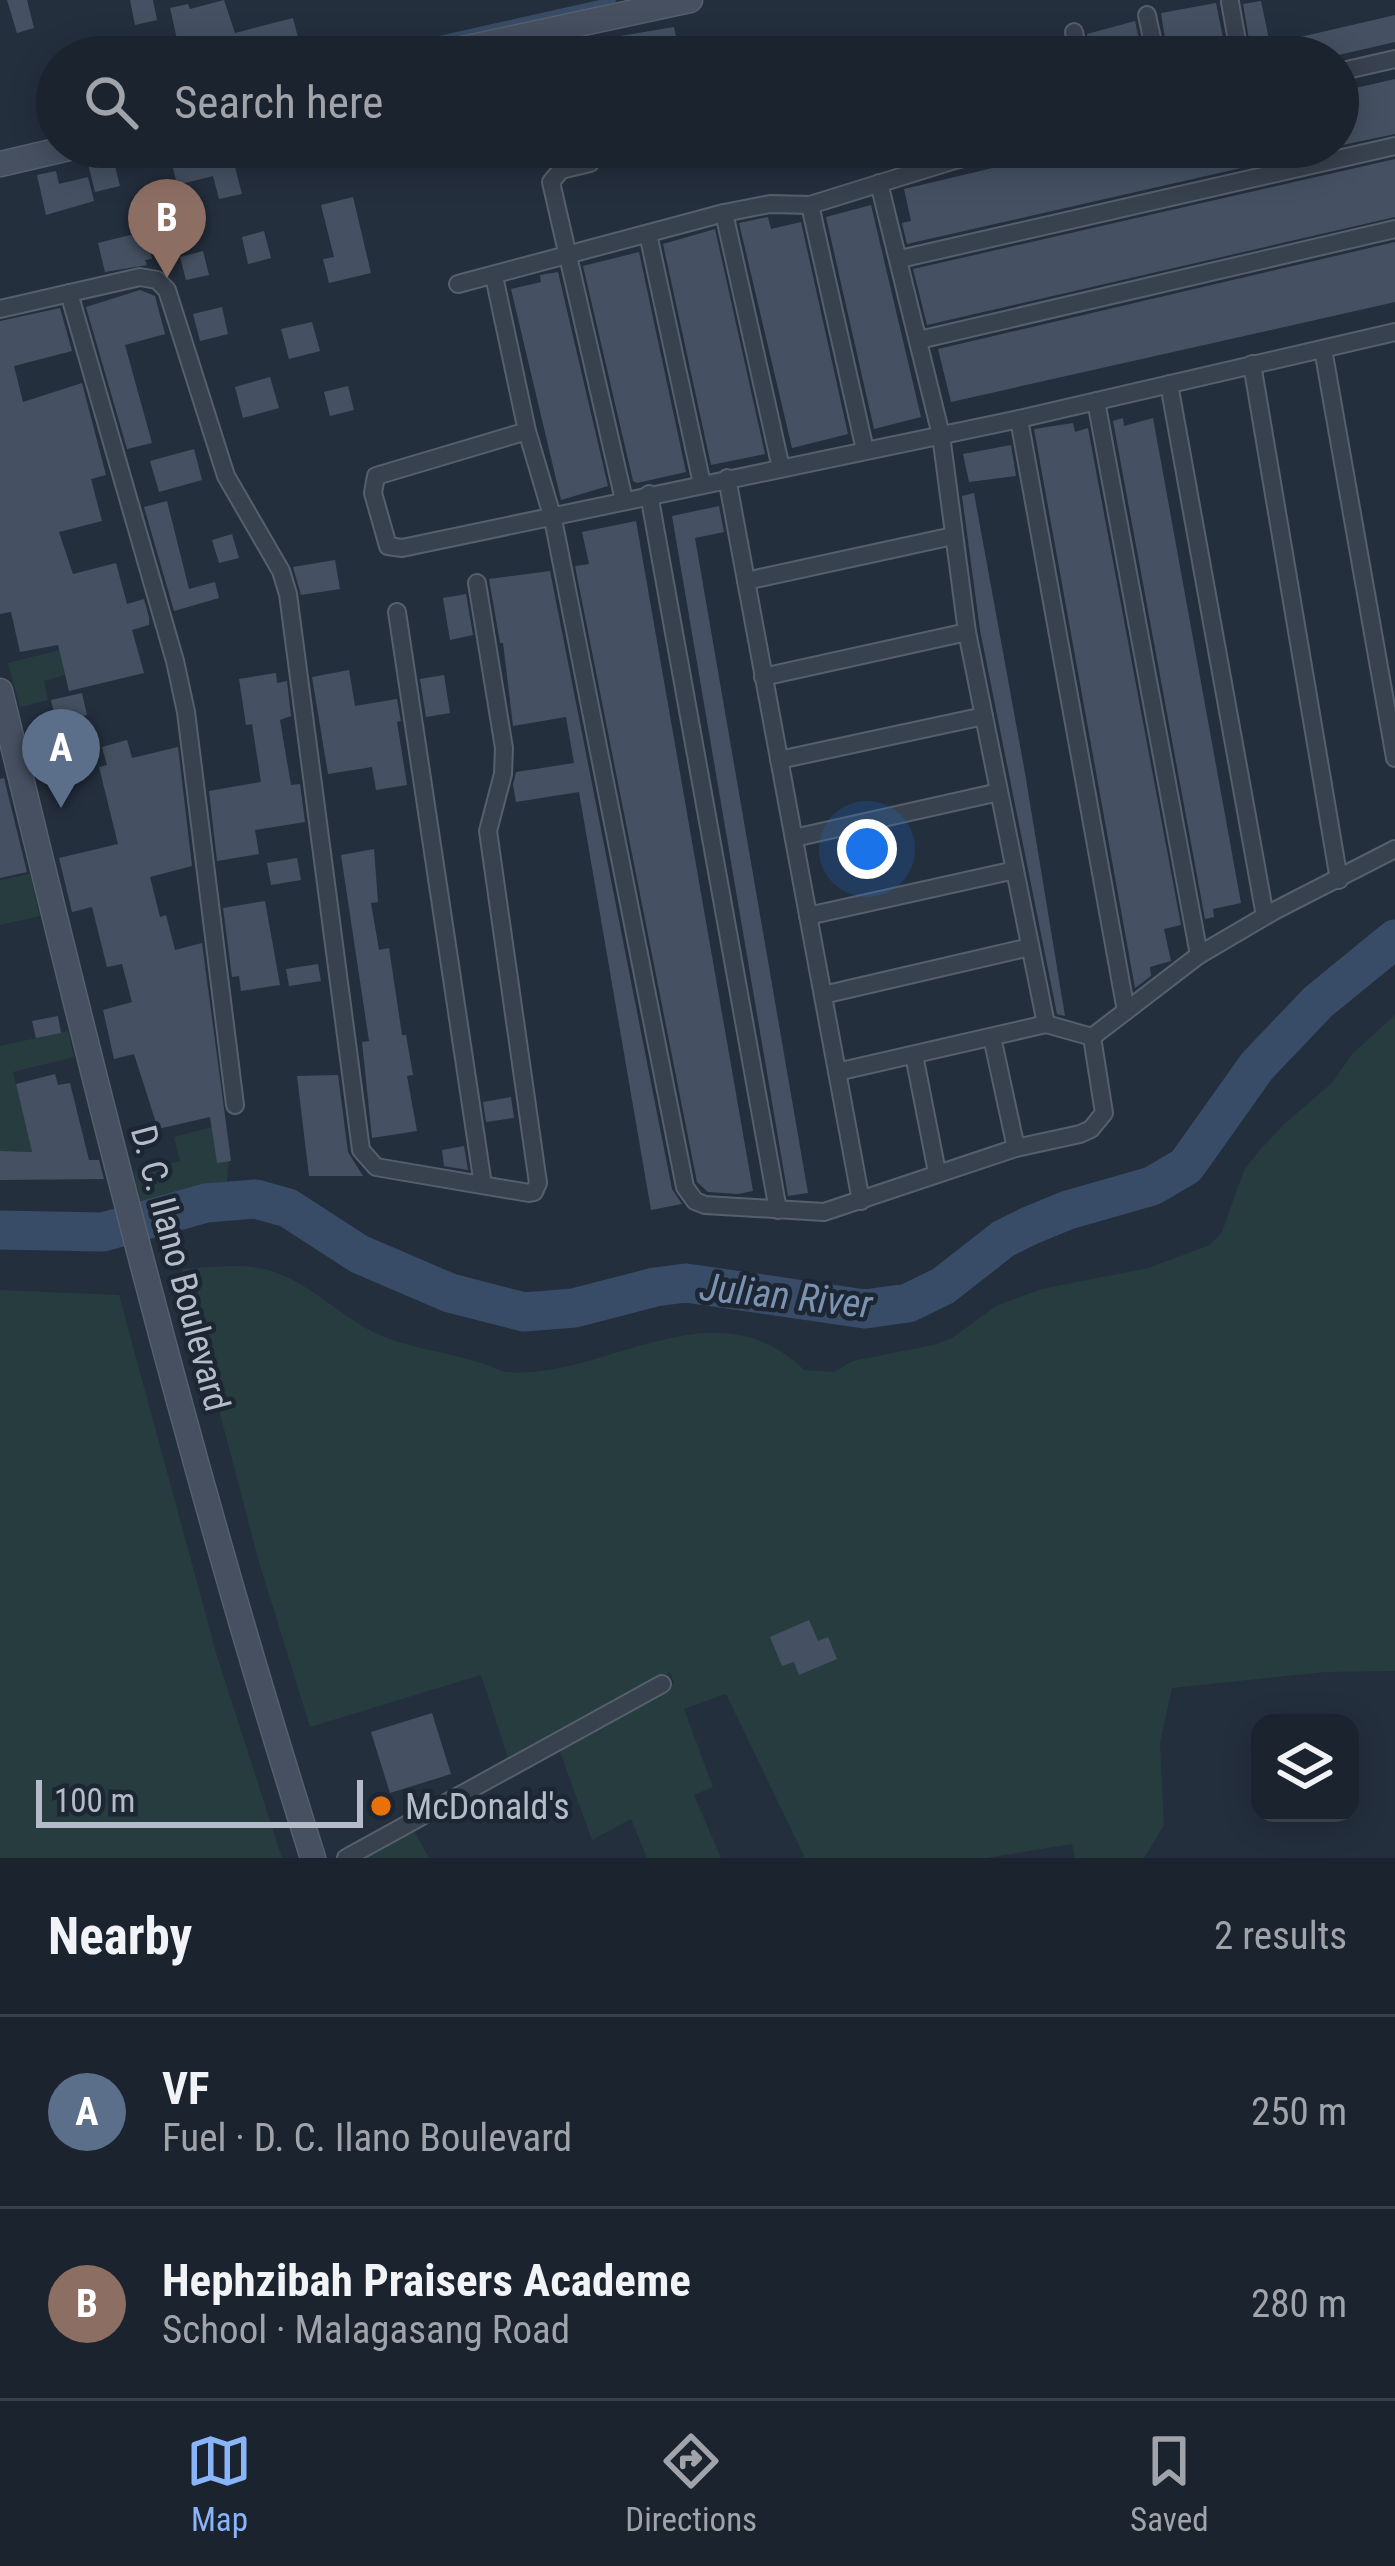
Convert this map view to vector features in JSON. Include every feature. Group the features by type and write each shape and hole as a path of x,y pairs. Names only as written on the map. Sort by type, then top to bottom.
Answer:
{"street":[{"path":"523,36 690,0"},
{"path":"1229,2 1236,36"},
{"path":"1148,15 1152,36"},
{"path":"1074,32 1075,36"},
{"path":"1359,67 1395,59"},
{"path":"1359,154 1395,146"},
{"path":"0,164 36,156"},
{"path":"570,168 550,182 624,500"},
{"path":"458,284 724,213 770,204 810,205 934,168"},
{"path":"900,259 1299,168"},
{"path":"879,183 941,435 967,632 1046,1024"},
{"path":"810,205 866,450"},
{"path":"724,213 781,468"},
{"path":"919,340 1395,229"},
{"path":"648,234 702,484"},
{"path":"494,276 527,431 553,519 685,1187 694,1201 824,1212 937,1172 1079,1134 1104,1112 1092,1037"},
{"path":"0,309 140,277 158,280 167,290 226,476 281,572 288,593 362,1150 376,1167 529,1193 538,1183 488,831 503,774 504,748 477,583"},
{"path":"69,293 186,712 235,1105"},
{"path":"527,431 376,476 373,493 388,546 402,548 553,519 1395,332"},
{"path":"1323,349 1395,758"},
{"path":"1252,364 1339,880"},
{"path":"1169,384 1265,916"},
{"path":"1096,401 1198,955"},
{"path":"1018,419 1126,1011"},
{"path":"727,478 860,1201"},
{"path":"649,494 778,1210"},
{"path":"746,581 953,536"},
{"path":"397,612 483,1185"},
{"path":"764,677 967,632"},
{"name":"D. C. Ilano Boulevard","path":"0,691 141,1264 242,1630 313,1858"},
{"path":"779,760 984,716"},
{"path":"794,838 999,792"},
{"path":"1092,1037 1198,955 1395,849"},
{"path":"808,916 1015,870"},
{"path":"823,995 1030,947"},
{"path":"837,1072 1046,1024 1092,1037"},
{"path":"992,1037 1016,1148"},
{"path":"914,1055 937,1172"},
{"path":"346,1858 662,1684"}],"green space":[{"path":"59,650 65,675 44,681 48,700 20,707 8,663"},
{"path":"30,874 40,916 0,925 0,880"},
{"path":"1395,1015 1395,1671 1326,1672 1172,1688 1160,1743 1164,1825 1144,1858 1075,1858 1072,1844 986,1858 805,1858 726,1694 684,1709 713,1787 694,1795 721,1858 647,1858 631,1819 592,1840 559,1749 674,1683 670,1673 509,1761 481,1675 310,1727 259,1562 182,1269 264,1269 307,1288 375,1333 507,1372 544,1371 696,1334 733,1334 769,1345 804,1370 834,1372 853,1361 952,1338 996,1306 1042,1289 1148,1268 1210,1245 1222,1232 1244,1170 1259,1151"},
{"path":"68,1031 74,1057 13,1072 32,1152 0,1151 0,1046"},
{"path":"212,1127 215,1151 230,1148 227,1182 141,1205 134,1172 180,1161 174,1137"},
{"path":"0,1290 119,1295 217,1656 282,1858 0,1858"},
{"path":"413,1829 429,1858 359,1858"}],"building":[{"path":"7,0 27,0 34,28 17,33"},
{"path":"130,0 153,0 157,20 135,25"},
{"path":"224,0 235,33 293,18 298,36 176,36 170,8 188,4 190,9"},
{"path":"1261,1 1268,36 1248,36 1243,4"},
{"path":"1216,3 1223,36 1165,36 1161,13"},
{"path":"1395,15 1395,42 1359,50 1359,36 1304,36"},
{"path":"1135,21 1138,36 1087,36"},
{"path":"674,27 676,36 620,36"},
{"path":"1395,79 1395,134 1359,142 1359,87"},
{"path":"1395,159 1395,217 927,325 913,269"},
{"path":"89,168 116,168 120,186 95,192"},
{"path":"173,168 235,168 242,194 219,199 213,176 177,185"},
{"path":"993,168 1241,168 907,244 902,223 911,221 904,189"},
{"path":"56,171 59,184 88,177 94,201 46,215 37,175"},
{"path":"353,197 371,273 329,283 323,259 334,257 321,205"},
{"path":"871,205 921,417 874,429 826,217"},
{"path":"768,217 771,229 801,222 848,434 792,448 739,223"},
{"path":"715,229 765,454 711,465 663,244"},
{"path":"146,231 152,259 145,260 147,265 105,272 98,243"},
{"path":"264,231 271,258 248,264 242,237"},
{"path":"1395,242 1395,302 951,402 938,349"},
{"path":"203,251 209,275 186,280 180,257"},
{"path":"639,252 686,472 637,483 583,266"},
{"path":"558,272 608,486 561,500 511,289 541,282 540,275"},
{"path":"140,290 155,296 165,334 125,345 152,443 127,449 86,307"},
{"path":"222,307 228,334 200,341 193,314"},
{"path":"60,308 72,351 14,366 23,402 82,383 106,475 91,479 102,521 59,532 73,574 116,563 127,604 144,599 149,617 149,625 132,630 144,673 69,691 58,645 20,652 11,612 0,614 0,321"},
{"path":"312,322 320,351 289,359 281,329"},
{"path":"270,377 279,408 243,418 235,387"},
{"path":"348,386 354,410 330,416 324,392"},
{"path":"1123,418 1124,426 1153,418 1241,903 1213,909 1214,917 1205,919 1113,421"},
{"path":"1073,423 1075,432 1088,428 1181,925 1164,929 1171,961 1150,967 1151,976 1135,988 1034,429"},
{"path":"1011,445 1016,476 969,482 963,454"},
{"path":"194,449 202,480 159,492 150,461"},
{"path":"974,493 1065,1016 1057,1014 980,630 962,496"},
{"path":"167,501 189,589 215,582 219,598 174,611 144,507"},
{"path":"719,506 724,532 695,538 808,1193 788,1196 672,516"},
{"path":"636,521 753,1191 738,1194 708,1192 697,1182 575,566 589,564 582,532"},
{"path":"232,534 239,558 219,563 212,540"},
{"path":"335,560 340,589 301,595 293,567"},
{"path":"550,571 672,1189 682,1204 651,1210 579,792 516,802 513,785 516,772 574,763 566,717 513,726 489,579"},
{"path":"466,594 473,635 450,640 443,598"},
{"path":"349,670 355,706 397,699 407,785 376,790 372,767 328,774 312,677"},
{"path":"276,673 277,683 287,681 291,716 280,720 291,785 300,784 305,822 255,830 259,854 217,861 209,791 261,782 239,679"},
{"path":"444,675 450,713 426,717 420,679"},
{"path":"82,693 87,715 56,722 51,700"},
{"path":"127,740 132,758 178,747 192,866 150,877 175,950 202,943 231,1161 217,1163 210,1117 158,1129 134,1054 114,1059 103,1010 132,1002 122,964 107,967 92,907 72,912 59,858 118,844 99,767 107,765 102,747"},
{"path":"4,778 27,872 0,878 0,779"},
{"path":"374,849 378,902 371,903 379,950 389,948 413,1075 407,1076 417,1131 372,1138 362,1042 369,1041 341,855"},
{"path":"297,858 301,880 271,885 267,863"},
{"path":"265,901 280,985 241,991 239,976 232,977 223,908"},
{"path":"318,964 321,981 289,986 286,969"},
{"path":"58,1016 61,1033 36,1038 32,1021"},
{"path":"55,1074 58,1085 70,1083 89,1160 99,1160 104,1179 0,1180 0,1151 32,1152 16,1084"},
{"path":"338,1075 348,1152 363,1176 309,1176 297,1076"},
{"path":"511,1097 514,1118 486,1122 483,1102"},
{"path":"464,1146 468,1170 444,1166 442,1150"},
{"path":"809,1620 818,1641 828,1637 837,1659 799,1675 794,1662 782,1666 770,1637"},
{"path":"432,1713 451,1774 390,1793 371,1732"}],"waterway":[{"path":"453,36 613,0"},
{"name":"Julian River","path":"0,1230 103,1232 206,1203 256,1199 288,1208 359,1254 450,1293 524,1312 574,1308 686,1283 865,1309 908,1303 943,1286 1003,1239 1029,1226 1152,1186 1186,1166 1257,1066 1318,1002 1395,939"}],"place":[{"name":"Hephzibah Praisers Academe","path":"167,278"},
{"name":"VF","path":"61,808"},
{"name":"McDonald's","path":"381,1806"}]}
